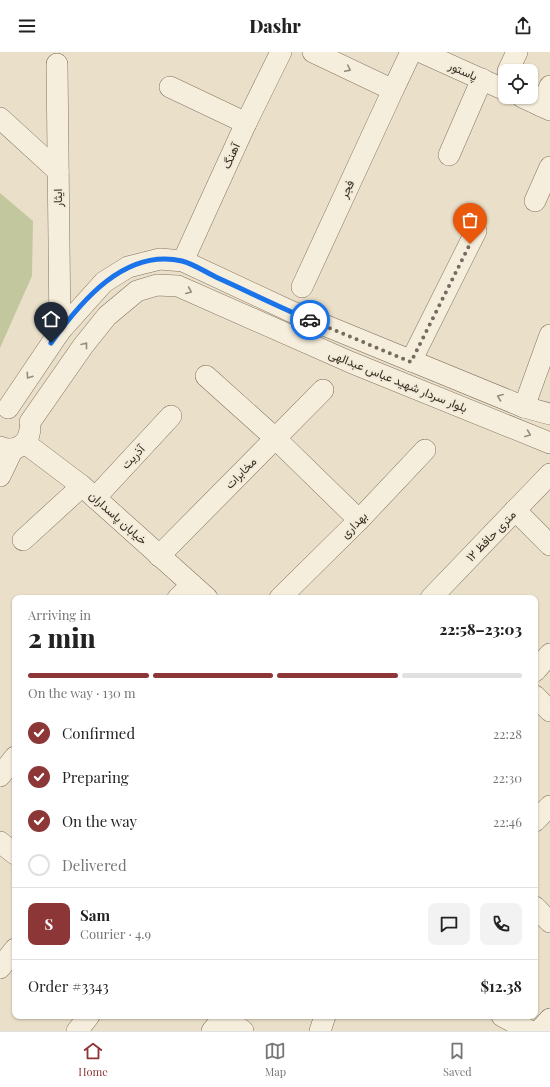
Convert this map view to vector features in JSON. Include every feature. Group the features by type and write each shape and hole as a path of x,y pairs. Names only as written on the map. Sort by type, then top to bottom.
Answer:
{"street":[{"name":"آهنگ","path":"183,261 246,123 281,52"},
{"path":"313,52 393,90"},
{"name":"فجر","path":"302,287 411,52"},
{"name":"پاستور","path":"421,52 498,80"},
{"path":"510,64 517,52"},
{"name":"ایثار","path":"57,64 60,331"},
{"path":"449,155 498,84"},
{"path":"546,108 550,86"},
{"path":"170,87 246,123"},
{"path":"0,118 58,171"},
{"path":"535,201 550,167"},
{"path":"411,362 476,231"},
{"name":"بلوار سردار شهید عباس عبدالهی","path":"4,409 60,331 104,282 128,267 160,259 183,261 290,311 411,362 524,407 550,414"},
{"name":"بلوار سردار شهید عباس عبدالهی","path":"30,422 83,346 107,316 137,291 156,285 178,286 350,362 550,443"},
{"path":"524,407 550,336"},
{"path":"206,376 275,438 359,520"},
{"name":"مخابرات","path":"159,556 323,390"},
{"path":"0,476 13,446 29,437 30,422 25,414 17,409 4,409"},
{"name":"آذریت","path":"23,540 89,492 171,416"},
{"name":"خیابان پاسداران","path":"13,446 89,492 159,556 192,594"},
{"name":"بهداری","path":"283,595 359,520 425,450"},
{"name":"۱۲ متری حافظ","path":"434,595 550,474"},
{"path":"515,510 550,545"},
{"path":"538,667 550,654"},
{"path":"538,699 550,711"},
{"path":"0,776 12,760"},
{"path":"538,818 550,806"},
{"path":"0,842 12,852"},
{"path":"538,910 550,922"},
{"path":"0,968 12,953"},
{"path":"78,1031 87,1019"},
{"path":"320,1031 324,1019"},
{"path":"508,1019 530,1031"},
{"path":"539,1031 550,1019"},
{"path":"220,1021 243,1031"}],"green space":[{"path":"0,193 33,221 32,276 0,348"}],"way so far":[{"path":"310,320 411,362 470,244"}],"route":[{"path":"51,343 74,313 104,282 128,267 160,259 183,261 310,320"}]}
